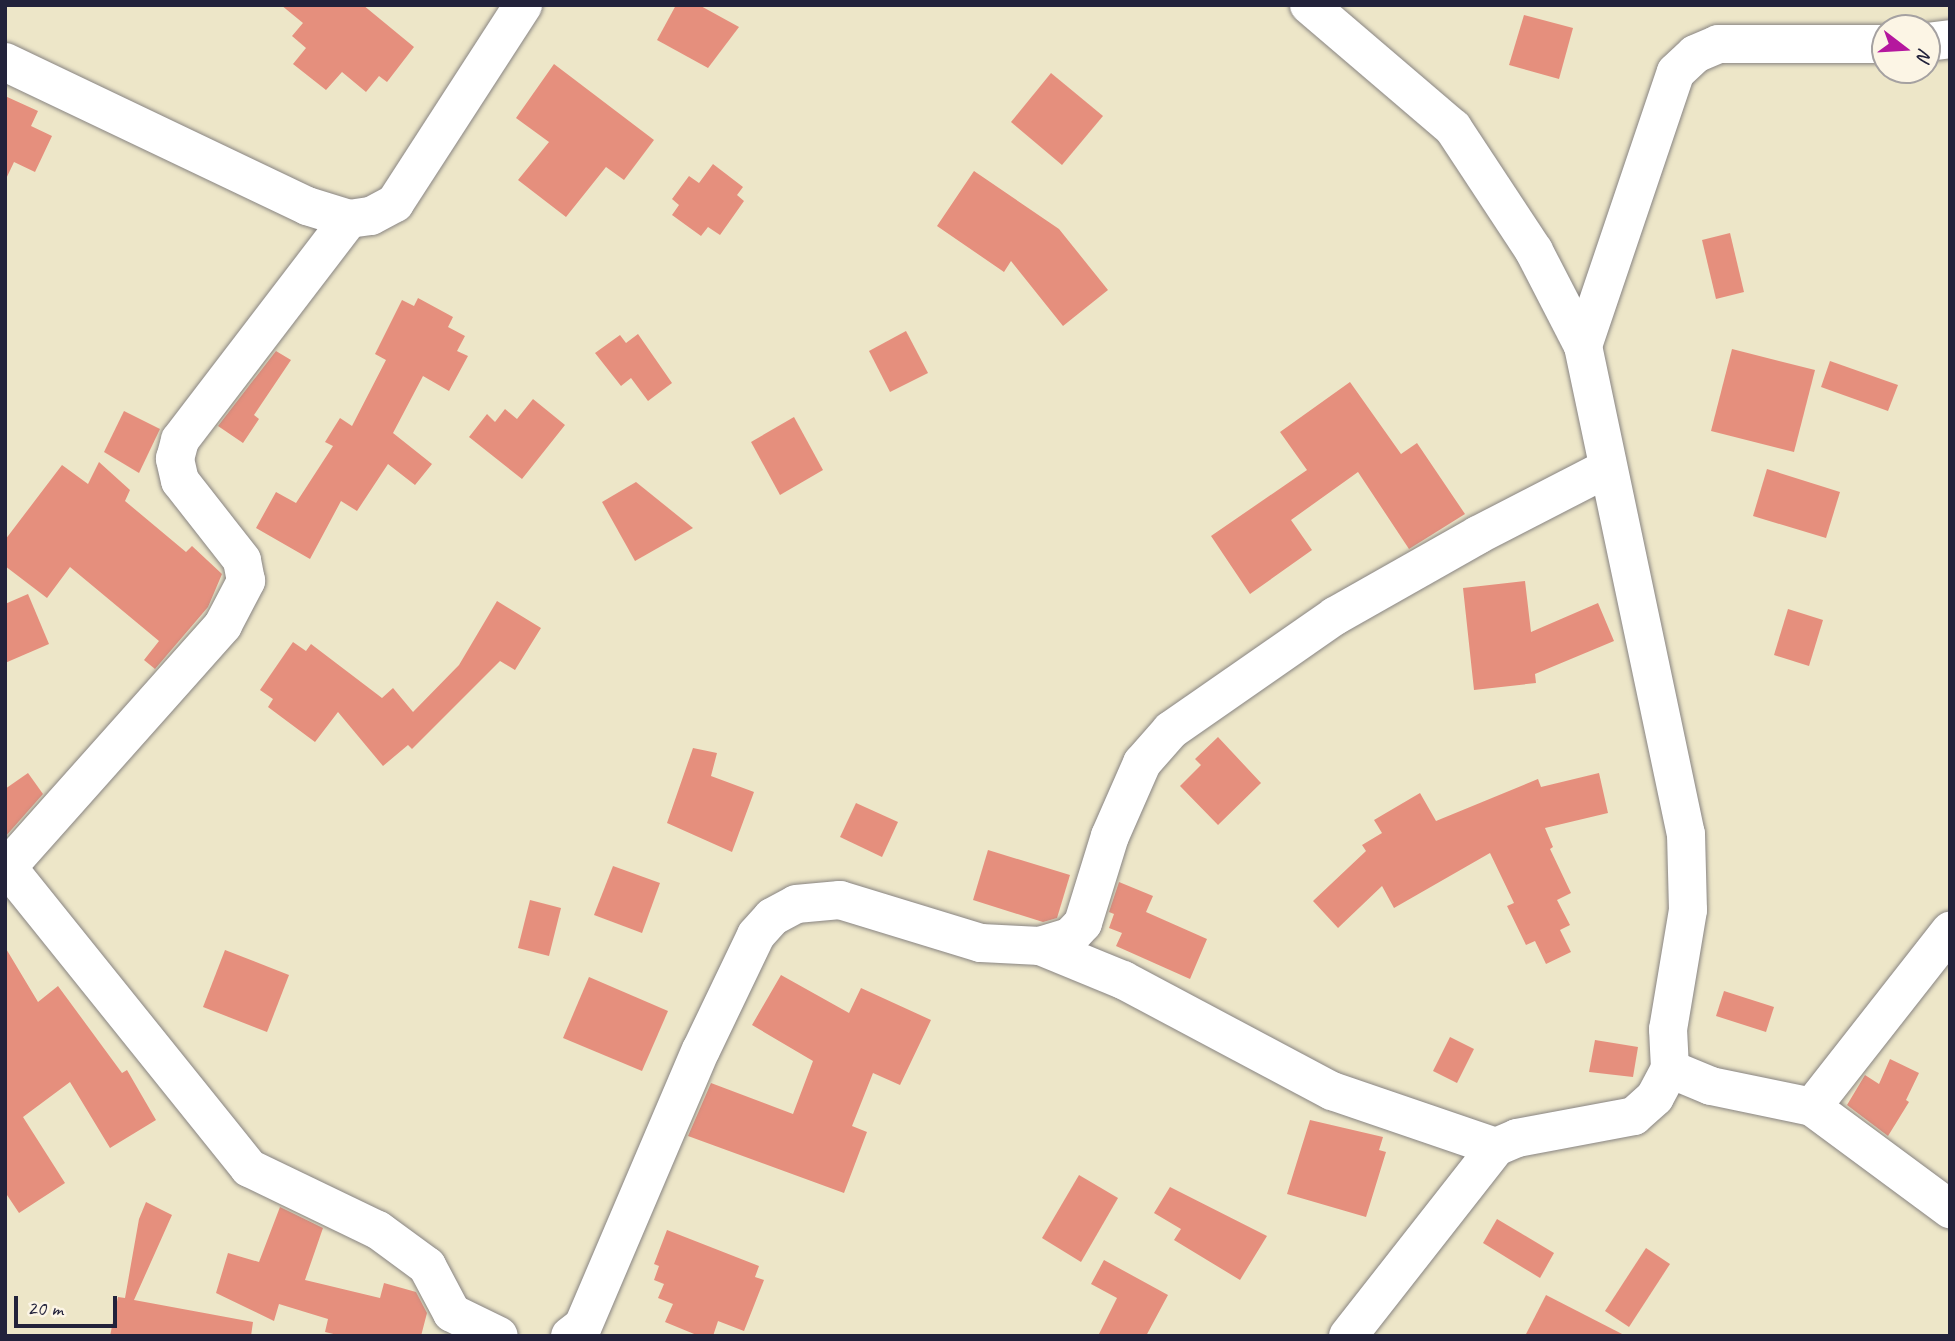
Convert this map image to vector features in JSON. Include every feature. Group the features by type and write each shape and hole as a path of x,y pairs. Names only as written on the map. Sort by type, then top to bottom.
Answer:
{"street":[{"path":"5,62 307,206 349,219 370,216 395,203 523,5"},
{"path":"1310,5 1453,128 1534,251 1583,346 1686,834 1688,910 1668,1029 1670,1069 1655,1097 1634,1116 1517,1138 1496,1147 1348,1336"},
{"path":"1583,346 1676,72 1695,54 1718,44 1871,44"},
{"path":"349,219 180,440 175,459 180,481 242,560 246,580 223,625 7,869 249,1168 388,1237 427,1266 450,1324 499,1336"},
{"path":"1040,946 1070,937 1083,923 1110,836 1142,763 1171,730 1335,616 1478,535 1608,468"},
{"path":"570,1336 583,1326 701,1050 756,935 772,917 796,904 839,900 981,943 1040,946 1123,980 1332,1091 1496,1147"},
{"path":"1812,1108 1950,931"},
{"path":"1670,1069 1710,1086 1812,1108 1950,1209"}],"building":[{"path":"281,5 363,5 414,47 387,82 379,76 366,92 342,72 326,90 293,64 306,48 292,36 303,23"},
{"path":"676,5 699,5 739,27 708,68 657,40"},
{"path":"1524,15 1573,28 1559,79 1509,65"},
{"path":"554,64 654,140 624,180 606,167 566,217 518,180 549,142 516,118"},
{"path":"1051,73 1103,116 1062,165 1011,122"},
{"path":"5,96 38,111 31,126 52,136 35,172 14,162 5,181"},
{"path":"713,164 743,187 737,195 744,201 720,235 708,227 701,236 672,215 679,205 672,199 689,176 699,183"},
{"path":"974,171 1059,229 1108,290 1063,326 1011,261 1004,272 937,226"},
{"path":"1730,233 1744,292 1716,299 1702,240"},
{"path":"418,298 453,317 448,327 465,336 457,351 468,356 449,391 423,376 393,433 432,464 415,485 388,464 357,511 341,501 310,559 256,528 276,492 296,503 333,446 325,442 340,418 352,426 386,360 375,354 402,300 414,306"},
{"path":"906,331 928,373 890,392 869,351"},
{"path":"638,334 672,383 648,401 631,378 621,386 595,353 620,335 626,343"},
{"path":"1732,349 1815,370 1794,452 1711,431"},
{"path":"276,351 291,360 254,415 259,419 243,443 218,426"},
{"path":"1830,361 1898,385 1888,411 1821,387"},
{"path":"1350,382 1401,454 1417,443 1465,514 1409,549 1358,472 1291,520 1312,550 1250,594 1211,536 1307,470 1280,432"},
{"path":"533,399 565,425 522,479 469,437 487,414 495,422 505,409 517,419"},
{"path":"124,411 160,429 139,473 104,452"},
{"path":"794,417 823,470 780,495 751,442"},
{"path":"99,462 130,490 125,501 186,552 192,546 222,574 208,607 155,669 144,660 159,641 70,567 47,598 5,566 5,540 62,465 88,484"},
{"path":"1767,469 1840,492 1826,538 1753,516"},
{"path":"636,482 693,528 635,561 602,502"},
{"path":"1525,581 1531,632 1598,603 1614,641 1535,674 1536,683 1474,690 1463,588"},
{"path":"28,594 49,644 5,663 5,604"},
{"path":"497,601 541,628 515,670 500,661 412,749 408,745 383,766 338,712 315,742 268,707 273,699 260,690 293,642 306,651 311,644 382,698 393,688 413,712 459,665"},
{"path":"1788,609 1823,620 1809,666 1774,655"},
{"path":"1218,737 1261,783 1218,825 1180,786 1201,765 1195,759"},
{"path":"693,748 717,753 711,776 754,792 732,852 667,823"},
{"path":"28,773 43,794 5,837 5,789"},
{"path":"1599,773 1608,813 1545,828 1553,847 1550,849 1571,893 1557,900 1570,925 1560,930 1571,952 1546,964 1535,941 1526,945 1507,906 1514,903 1490,853 1394,908 1382,886 1338,928 1313,901 1366,851 1362,845 1382,833 1374,820 1420,793 1436,821 1538,779 1541,787"},
{"path":"856,803 898,822 882,857 840,837"},
{"path":"988,850 1070,875 1057,918 1043,922 973,900"},
{"path":"613,866 660,883 642,933 594,915"},
{"path":"1119,882 1153,896 1146,912 1207,939 1190,979 1116,946 1122,933 1109,928 1114,914 1109,912"},
{"path":"530,900 561,908 549,956 518,948"},
{"path":"5,947 38,1002 58,986 122,1073 127,1070 156,1120 110,1148 70,1082 23,1117 65,1183 19,1213 5,1192"},
{"path":"225,950 289,975 267,1032 203,1007"},
{"path":"781,975 849,1013 861,988 931,1020 900,1085 873,1073 852,1126 867,1132 844,1193 688,1136 711,1083 793,1114 813,1061 752,1025"},
{"path":"589,977 668,1011 642,1071 563,1038"},
{"path":"1724,991 1774,1007 1766,1032 1716,1016"},
{"path":"1450,1037 1474,1049 1457,1083 1433,1071"},
{"path":"1595,1040 1638,1047 1633,1077 1589,1072"},
{"path":"1890,1059 1919,1073 1906,1100 1909,1102 1888,1136 1847,1105 1865,1075 1879,1084"},
{"path":"1310,1120 1383,1137 1379,1150 1386,1152 1366,1217 1287,1194"},
{"path":"1079,1175 1118,1198 1081,1262 1042,1238"},
{"path":"1170,1187 1267,1236 1240,1280 1174,1240 1181,1229 1154,1213"},
{"path":"146,1202 172,1215 134,1300 253,1322 251,1336 110,1336 118,1297 125,1298 139,1219"},
{"path":"280,1207 323,1228 305,1280 380,1298 384,1283 416,1292 427,1313 421,1336 342,1336 325,1332 328,1319 279,1304 274,1321 216,1293 228,1253 259,1262"},
{"path":"1497,1219 1554,1253 1540,1278 1483,1243"},
{"path":"667,1230 759,1266 755,1277 764,1280 744,1331 718,1321 713,1336 699,1336 665,1322 673,1304 658,1298 664,1284 654,1280 659,1266 654,1264"},
{"path":"1646,1248 1670,1264 1629,1327 1605,1311"},
{"path":"1104,1260 1168,1295 1146,1336 1098,1336 1117,1298 1091,1284"},
{"path":"1546,1295 1626,1336 1525,1336"}]}
